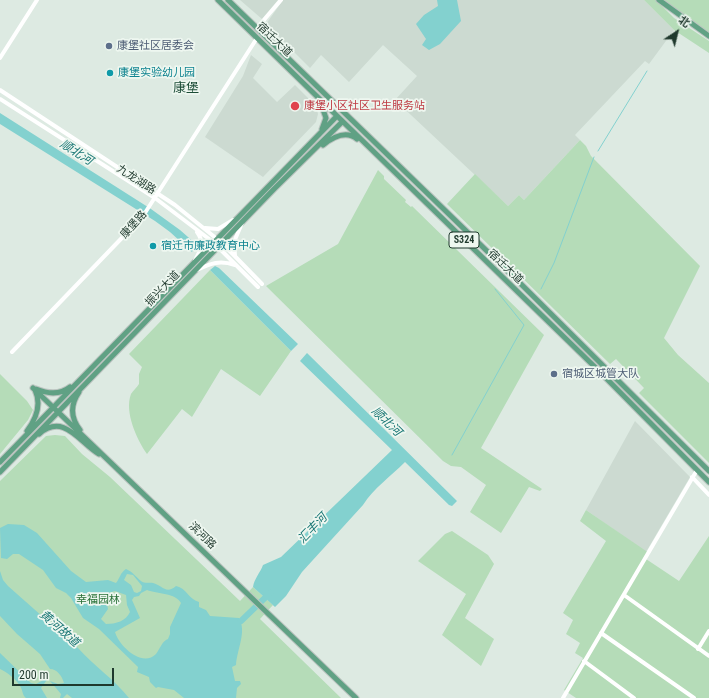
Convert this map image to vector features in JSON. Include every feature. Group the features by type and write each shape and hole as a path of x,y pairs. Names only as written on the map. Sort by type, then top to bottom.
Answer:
{"main road":[{"name":"宿迁大道","path":"218,0 598,370 709,482"},
{"name":"宿迁大道","path":"228,0 518,281 709,471"},
{"path":"659,0 709,36"},
{"path":"307,147 322,129 326,118 324,109 309,89"},
{"name":"振兴大道","path":"89,375 214,240 337,116"},
{"name":"振兴大道","path":"0,462 56,409 342,122"},
{"path":"310,153 340,135 354,137 370,148"},
{"path":"33,388 48,393 60,392 66,390 89,375"},
{"path":"89,375 74,402 72,416 78,428 107,458"},
{"path":"9,454 36,418 38,400 33,388"},
{"name":"滨河路","path":"33,388 356,698"},
{"name":"振兴大道","path":"0,472 56,409"},
{"path":"17,454 42,431 55,426 69,430 95,452 107,458"}],"street":[{"path":"0,58 37,0"},
{"path":"257,28 281,0"},
{"name":"康堡路","path":"12,352 138,222 155,198 257,38"},
{"name":"九龙湖路","path":"0,90 175,205 235,257 260,286 237,266 220,245"},
{"name":"九龙湖路","path":"0,99 155,198 193,227 214,240"},
{"path":"201,226 209,229 218,229 237,218"},
{"path":"235,257 234,242 243,221"},
{"path":"193,227 199,235 202,244 202,248 193,263"},
{"path":"194,271 216,262 227,262 237,266"},
{"path":"563,698 624,595 637,569 697,470"},
{"path":"692,477 709,495"},
{"path":"624,595 709,656"},
{"path":"698,649 709,631"},
{"path":"601,633 694,698"},
{"path":"584,661 634,698"}],"shaded area":[{"path":"240,0 278,0 262,19"},
{"path":"283,0 644,0 674,30 649,64 645,61 575,135 580,140 524,200 519,195 508,206 395,100 417,76 383,45 349,82 321,55 310,68 266,24"},
{"path":"251,55 262,64 253,78 277,102 295,85 316,106 318,114 316,122 263,177 205,137 243,76"},
{"path":"635,421 690,477 646,552 586,510"}],"green space":[{"path":"644,0 656,0 674,18 709,41 709,53 674,30"},
{"path":"662,0 709,0 709,34"},
{"path":"580,140 586,146 591,156 700,266 664,338 678,355 709,383 709,463 639,393 644,388 616,359 610,364 447,204 475,174 508,206 519,195 524,200"},
{"path":"378,170 384,176 384,179 406,200 405,202 411,207 412,206 544,335 481,448 542,489 540,491 529,487 501,533 470,512 486,485 461,467 451,466 443,461 266,286 338,244"},
{"path":"210,270 291,351 260,396 221,369 192,417 182,409 147,454 136,434 129,409 131,394 139,384 139,374 142,367 129,354"},
{"path":"0,374 27,401 33,410 28,420 0,454"},
{"name":"幸福园林","path":"46,436 65,436 82,454 110,477 240,601 253,587 273,605 260,619 341,698 0,698 0,481"},
{"path":"586,510 649,553 646,559 679,581 709,536 709,698 576,698 564,690 583,658 575,653 580,643 566,634 573,620 563,613 606,541 580,521"},
{"path":"452,531 488,555 494,564 465,618 494,639 481,666 442,635 466,594 418,561 445,534"}],"water":[{"path":"437,0 457,0 461,21 440,44 429,50 422,45 426,39 416,24 424,15 438,6"},
{"path":"0,113 151,209 180,230 196,244 192,252 170,232 155,221 0,124"},
{"path":"215,266 219,268 298,344 291,351 210,270"},
{"path":"307,353 457,501 452,506 449,505 405,462 372,493 363,505 302,572 286,596 275,607 253,587 263,565 281,557 392,450 300,361"},
{"path":"8,524 24,525 37,533 71,571 86,582 108,580 116,583 126,569 141,581 156,584 167,590 173,589 176,586 180,587 192,599 199,602 199,607 206,610 210,616 239,618 242,635 236,665 232,667 235,681 240,681 241,684 237,688 236,698 184,698 174,690 158,687 156,688 150,682 149,677 137,672 138,667 99,629 83,618 71,598 66,593 56,588 43,570 19,554 13,554 7,559 1,558 0,528","holes":["127,574 133,575 142,586 141,591 137,593 134,592 131,585 124,580","147,590 166,594 175,597 181,603 170,627 168,639 163,643 156,654 150,658 138,657 132,654 117,638 115,632 140,618 132,600","115,591 126,595 127,605 130,612 126,618 117,623 110,624 106,624 101,619 108,609 105,594"]},
{"path":"0,571 3,580 8,586 78,648 129,698 72,698 67,694 63,698 60,698 61,694 50,681 58,684 64,683 61,675 55,670 50,669 40,654 17,634 0,616"},
{"path":"0,653 31,683 36,684 49,677 41,688 47,698 26,698 16,681 9,674 0,669"}],"waterway":[{"path":"598,151 647,71"},
{"path":"541,289 554,263 594,157"},
{"path":"452,455 524,325 495,289"},
{"name":"汇丰河","path":"241,621 270,593"}],"place":[{"name":"康堡社区居委会","path":"109,46"},
{"name":"康堡实验幼儿园","path":"110,73"},
{"name":"康堡小区社区卫生服务站","path":"295,106"},
{"name":"宿迁市廉政教育中心","path":"153,246"},
{"name":"宿城区城管大队","path":"554,374"}],"district":[{"name":"康堡","path":"186,89"}],"water label":[{"name":"顺北河","path":"76,153"},
{"name":"顺北河","path":"386,422"},
{"name":"黄河故道","path":"59,629"}]}
